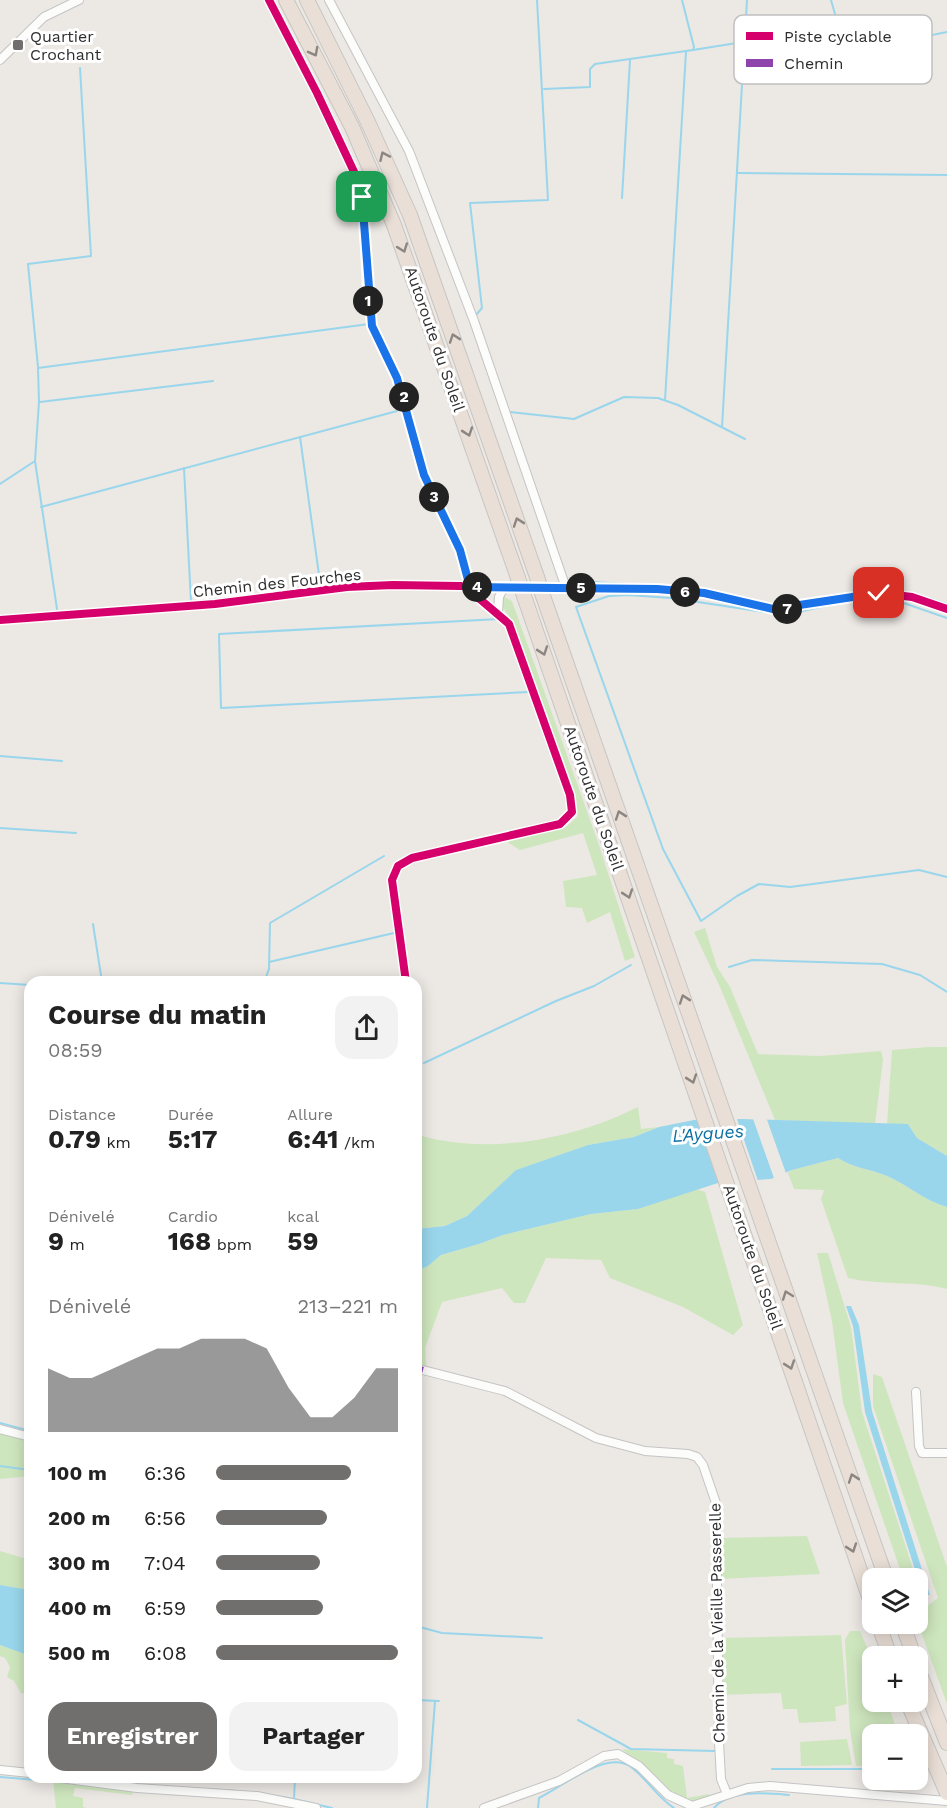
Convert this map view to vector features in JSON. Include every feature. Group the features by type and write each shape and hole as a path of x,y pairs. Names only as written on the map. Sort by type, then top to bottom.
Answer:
{"highway":[{"name":"Autoroute du Soleil","path":"286,0 352,127 394,225 703,1110 862,1576"},
{"name":"Autoroute du Soleil","path":"307,0 372,130 410,215 882,1568"},
{"path":"928,1695 947,1743"},
{"path":"912,1712 947,1793"}],"street":[{"path":"0,60 44,17 79,0"},
{"path":"268,0 317,93 356,176 364,212 368,304 372,326 397,378 424,475 460,550 470,587 508,624 570,795 572,812 560,824 412,858 398,866 392,880 405,976"},
{"path":"329,0 409,151 474,321 562,588"},
{"name":"Chemin des Fourches","path":"0,620 258,600 347,587 657,589 704,593 773,609 879,593 912,597 947,609"},
{"path":"498,613 499,597 504,587"},
{"name":"Chemin de la Vieille Passerelle","path":"423,1370 505,1391 596,1438 645,1451 687,1454 697,1457 703,1465 716,1503 721,1779 727,1794"},
{"path":"916,1392 919,1446 922,1453 947,1453"},
{"path":"0,1429 24,1435"},
{"path":"484,1808 559,1781 604,1756 618,1754 639,1766 668,1795 690,1808"},
{"path":"0,1770 24,1772"},
{"path":"98,1783 137,1788 257,1796 316,1808"},
{"path":"681,1803 701,1807 727,1794 748,1788 770,1786 947,1801"},
{"path":"710,1808 716,1799"}],"green space":[{"path":"502,596 512,601 599,845 635,957 625,961 610,912 587,923 582,908 566,907 563,881 597,875 583,833 520,850 507,842 567,826 578,816 575,800 510,617 500,604"},
{"path":"705,928 717,967 730,987 758,1054 821,1056 881,1051 883,1060 875,1124 775,1120 720,987 694,932"},
{"path":"947,1047 947,1156 917,1138 908,1124 887,1125 892,1050"},
{"path":"638,1107 641,1129 659,1127 634,1137 588,1145 517,1170 467,1216 445,1226 422,1228 422,1136 449,1142 504,1144 560,1135 613,1118"},
{"path":"838,1158 849,1164 887,1176 931,1201 947,1207 947,1289 848,1278 821,1199 824,1190 794,1189 788,1173"},
{"path":"695,1189 705,1192 743,1325 733,1335 683,1307 610,1278 601,1260 546,1258 525,1303 514,1303 502,1288 442,1302 425,1348 426,1366 422,1368 422,1268 441,1255 503,1235 591,1214 638,1209"},
{"path":"817,1253 828,1253 851,1327 862,1412 913,1568 900,1568 843,1403 832,1321"},
{"path":"873,1374 882,1377 947,1567 947,1704 922,1634 928,1634 928,1605 938,1598 873,1406"},
{"path":"0,1432 24,1438 24,1477 0,1479"},
{"path":"807,1536 820,1574 720,1579 720,1538"},
{"path":"0,1551 24,1558 24,1589 0,1585"},
{"path":"850,1631 860,1631 866,1646 862,1646 862,1712 891,1712 895,1724 862,1724 862,1766 856,1766 850,1730 845,1640"},
{"path":"841,1635 847,1704 835,1707 836,1721 799,1723 797,1709 783,1709 781,1693 720,1695 720,1638"},
{"path":"0,1645 24,1654 24,1694 21,1693 14,1681 7,1677 10,1667 5,1658 0,1656"},
{"path":"847,1739 852,1765 801,1766 800,1742"},
{"path":"622,1749 667,1753 667,1758 674,1759 674,1764 683,1766 687,1798 709,1794 711,1798 695,1804 675,1797"},
{"path":"53,1783 82,1783 134,1790 132,1795 75,1788 73,1796 83,1798 83,1807 86,1808 56,1808"}],"water":[{"name":"L'Aygues","path":"742,1119 908,1124 917,1138 947,1156 947,1207 931,1201 887,1176 849,1164 838,1158 792,1170 771,1179 721,1182 638,1209 591,1214 503,1235 441,1255 422,1268 422,1228 445,1226 467,1216 516,1170 588,1145 634,1137 659,1127 694,1120"},
{"path":"846,1306 851,1306 859,1325 872,1411 921,1568 914,1568 865,1412 853,1326"},
{"path":"0,1585 24,1589 24,1654 0,1645"}],"pier":[{"path":"736,1116 759,1184 720,1186 696,1117"},
{"path":"752,1116 766,1117 787,1176 775,1181"}],"waterway":[{"path":"476,315 482,308 470,203 548,200 537,0"},
{"path":"544,89 590,87 590,69 595,64 693,50 682,0"},
{"path":"746,15 747,0"},
{"path":"831,0 835,15"},
{"path":"932,35 947,32"},
{"path":"693,50 734,43"},
{"path":"665,400 686,52"},
{"path":"622,198 630,60"},
{"path":"38,367 28,264 91,256 80,68"},
{"path":"722,427 742,84"},
{"path":"738,173 947,175"},
{"path":"0,484 35,461 39,402 38,368 369,324"},
{"path":"40,402 213,381"},
{"path":"510,412 574,419 624,397 658,398 678,405 745,439"},
{"path":"41,507 397,411"},
{"path":"300,437 320,582"},
{"path":"35,461 57,609"},
{"path":"184,468 191,602"},
{"path":"570,578 577,581 704,589"},
{"path":"819,598 868,590 883,590 914,594 947,604"},
{"path":"843,602 785,615 671,598 628,595 609,596 576,607 663,849 701,921 759,884 790,887 919,870 947,877"},
{"path":"870,598 895,600 947,618"},
{"path":"499,619 219,634 221,708 528,692"},
{"path":"0,756 62,761"},
{"path":"0,828 76,833"},
{"path":"266,976 269,969 270,923 384,856"},
{"path":"93,924 101,976"},
{"path":"269,962 394,933"},
{"path":"729,967 752,960 882,964 920,975 947,992"},
{"path":"424,1063 556,1001 594,986 631,965"},
{"path":"0,983 24,985"},
{"path":"0,1423 24,1429"},
{"path":"0,1466 24,1469"},
{"path":"422,1628 442,1633 542,1638"},
{"path":"422,1700 439,1701"},
{"path":"427,1808 435,1701"},
{"path":"578,1720 631,1749 715,1751"},
{"path":"538,1808 539,1798 597,1766 610,1763 621,1763 631,1767 674,1808"},
{"path":"772,1769 862,1769"},
{"path":"0,1777 24,1779"},
{"path":"295,1783 294,1799 332,1808"},
{"path":"207,1789 237,1791"},
{"path":"714,1808 721,1802 739,1795 760,1793 789,1795"},
{"path":"276,1796 294,1799"}],"cycle path":[{"path":"269,0 317,93 356,176 364,212 368,304 372,326 397,378 424,475 460,550 470,587 475,595 509,624 570,795 572,812 560,824 412,858 398,866 392,880 405,976"},
{"path":"0,620 215,604 347,587 393,585 657,589 704,593 773,609 879,593 912,597 947,609"}],"place":[{"name":"Quartier Crochant","path":"18,45"}],"route":[{"path":"362,197 366,231 368,304 372,326 397,378 408,408 424,475 460,550 470,587 657,589 704,593 773,609 802,607 827,600 879,593"}]}
